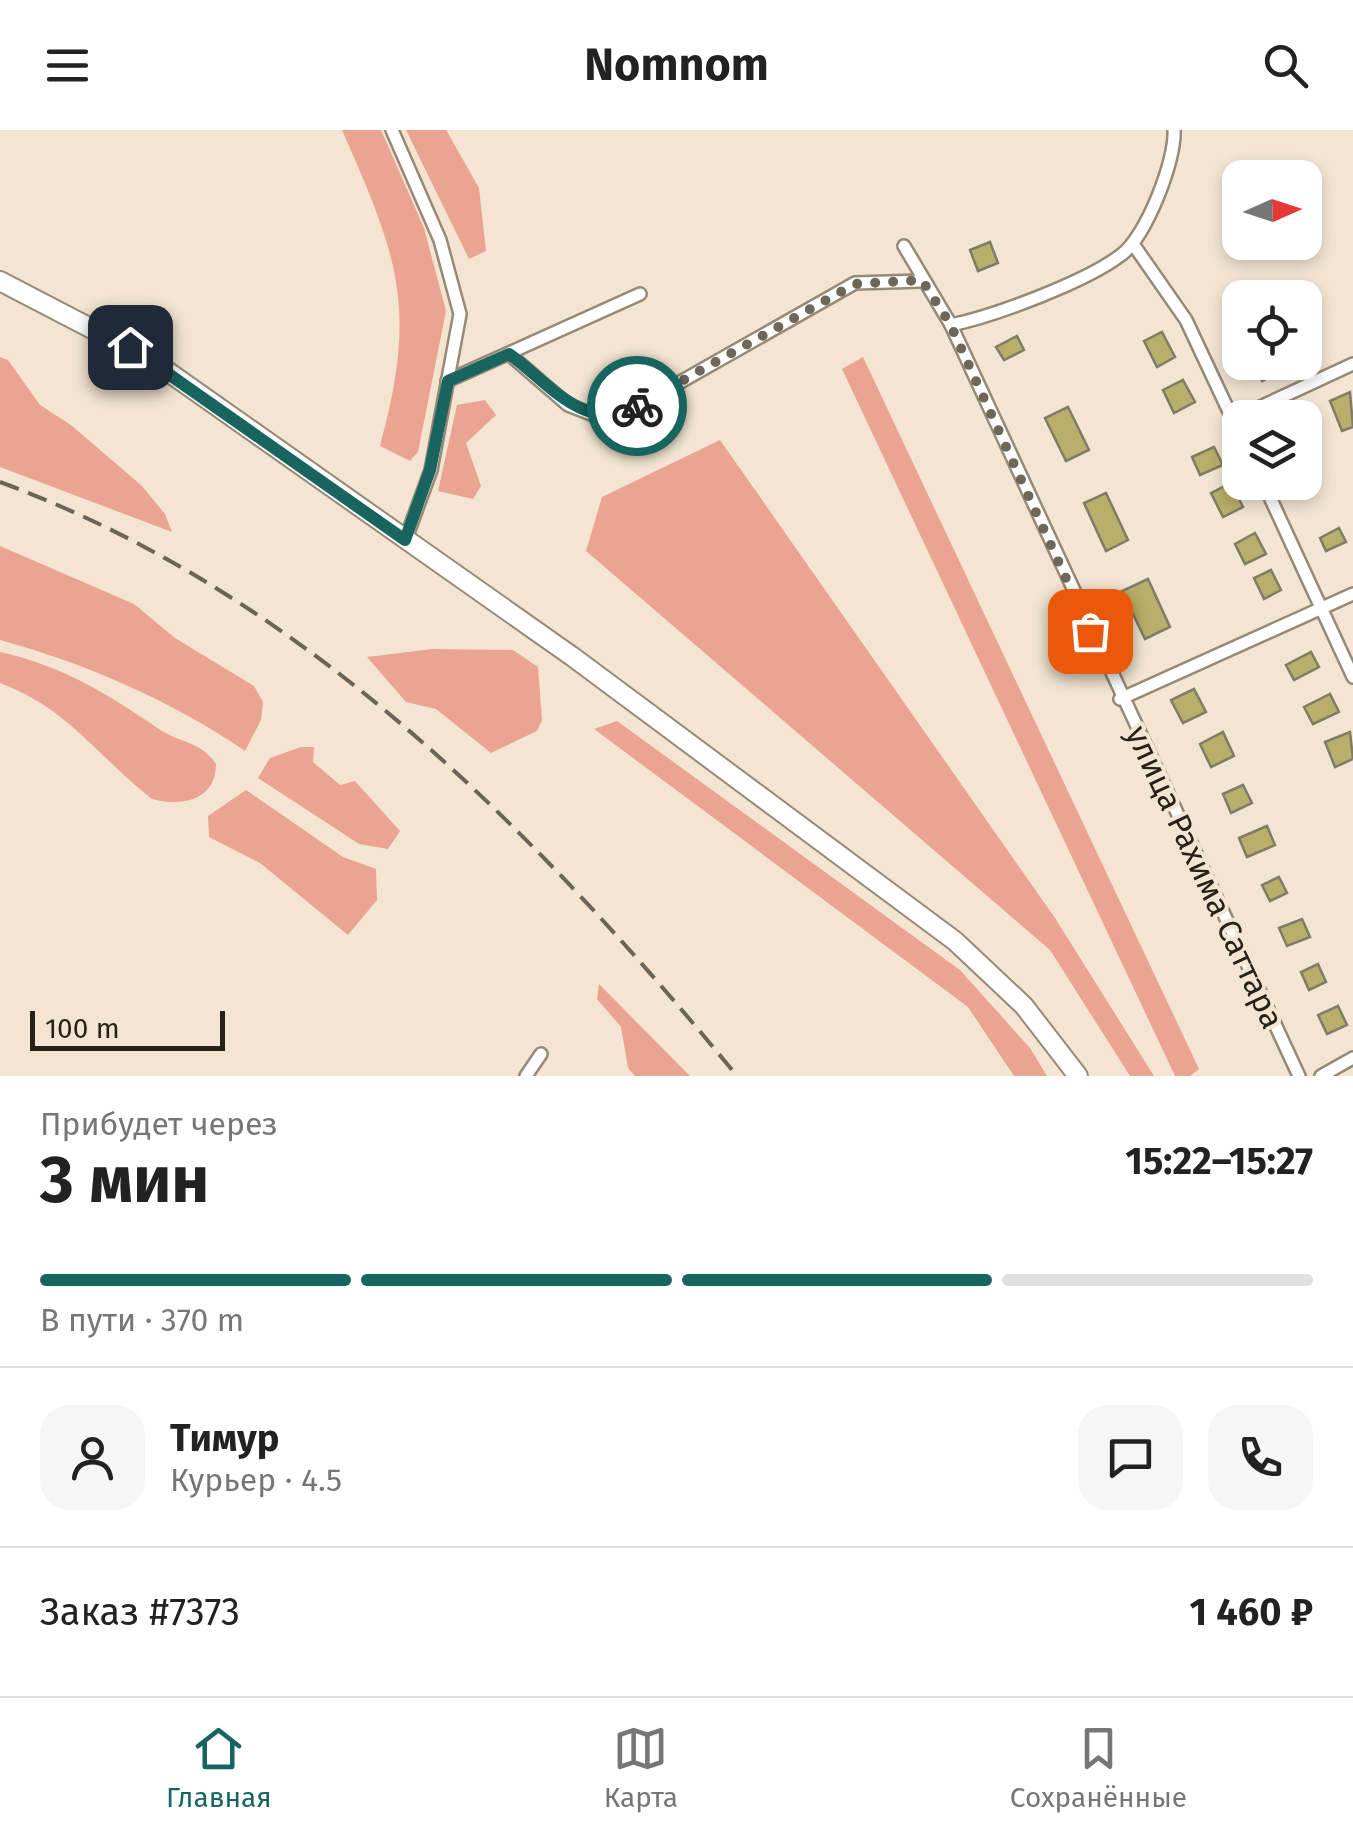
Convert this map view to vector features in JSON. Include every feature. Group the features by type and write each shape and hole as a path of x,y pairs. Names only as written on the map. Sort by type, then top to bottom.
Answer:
{"main road":[{"path":"0,280 150,359 573,657 955,940 1024,1006 1078,1076"}],"street":[{"path":"392,130 440,240 460,314 430,470 405,540"},
{"path":"950,324 1039,295 1121,256 1133,244 1166,170 1174,130"},
{"path":"1133,244 1186,320 1223,400"},
{"name":"улица Рахима Саттара","path":"904,246 950,324 1120,699 1299,1076"},
{"path":"509,354 568,404 599,417 631,410 855,284 922,280"},
{"path":"448,381 640,294"},
{"path":"1275,400 1353,364"},
{"path":"1271,500 1353,677"},
{"path":"1120,699 1353,594"},
{"path":"526,1076 540,1054"},
{"path":"1321,1076 1353,1058"}],"shaded area":[{"path":"342,130 381,130 424,228 446,311 418,452 410,461 380,446 398,356 396,283 377,213"},
{"path":"406,130 446,130 479,188 486,251 469,259"},
{"path":"0,357 8,360 40,405 71,425 142,486 165,514 172,532 0,467"},
{"path":"863,357 1199,1069 1190,1076 1175,1076 842,369"},
{"path":"485,400 496,415 466,443 481,486 473,499 438,491 457,405"},
{"path":"720,440 1055,918 1154,1076 1130,1076 1050,950 586,551 602,497"},
{"path":"0,546 134,604 175,638 254,686 263,702 261,720 245,751 127,685 0,640"},
{"path":"432,649 513,650 538,667 542,720 537,731 491,753 436,709 406,702 367,657"},
{"path":"0,652 83,682 167,734 204,751 216,764 210,786 185,801 152,799 64,720 0,683"},
{"path":"617,721 960,970 1030,1048 1047,1076 1014,1076 968,1007 594,729"},
{"path":"301,747 314,747 313,762 340,785 355,781 400,831 388,849 359,844 258,778 270,758"},
{"path":"246,790 343,857 376,869 377,900 348,935 260,863 209,837 208,816"},
{"path":"599,984 690,1076 635,1076 628,1068 621,1027 597,999"}],"building":[{"path":"990,242 998,263 978,271 970,250"},
{"path":"1162,332 1175,357 1157,367 1144,341"},
{"path":"1017,336 1024,350 1004,360 996,347"},
{"path":"1183,380 1195,402 1174,413 1163,390"},
{"path":"1350,392 1353,427 1342,431 1330,401"},
{"path":"1068,407 1089,450 1066,461 1045,418"},
{"path":"1214,447 1222,465 1200,475 1192,457"},
{"path":"1222,488 1222,500 1240,500 1243,507 1223,517 1211,493"},
{"path":"1106,493 1128,540 1106,551 1084,503"},
{"path":"1339,528 1346,542 1326,551 1320,538"},
{"path":"1255,533 1266,554 1245,564 1235,544"},
{"path":"1271,570 1281,590 1264,599 1254,578"},
{"path":"1148,579 1170,627 1145,639 1122,591"},
{"path":"1311,652 1319,667 1294,680 1286,665"},
{"path":"1194,689 1206,712 1183,723 1171,700"},
{"path":"1330,694 1339,712 1313,724 1304,707"},
{"path":"1223,732 1234,756 1211,767 1200,744"},
{"path":"1350,732 1353,759 1335,767 1325,742"},
{"path":"1243,785 1252,803 1231,813 1223,794"},
{"path":"1267,826 1275,845 1247,857 1239,838"},
{"path":"1279,877 1287,893 1270,901 1262,885"},
{"path":"1302,919 1310,937 1287,946 1279,928"},
{"path":"1318,964 1326,982 1309,990 1301,972"},
{"path":"1338,1006 1347,1025 1327,1034 1318,1015"}],"railway":[{"path":"0,482 111,530 215,587 314,654 407,729 495,809 660,984 737,1076"}],"way so far":[{"path":"637,406 794,314 855,284 922,280 950,324 1090,631"}],"route":[{"path":"130,347 405,540 421,504 448,381 509,354 568,404 599,417 637,406"}]}
